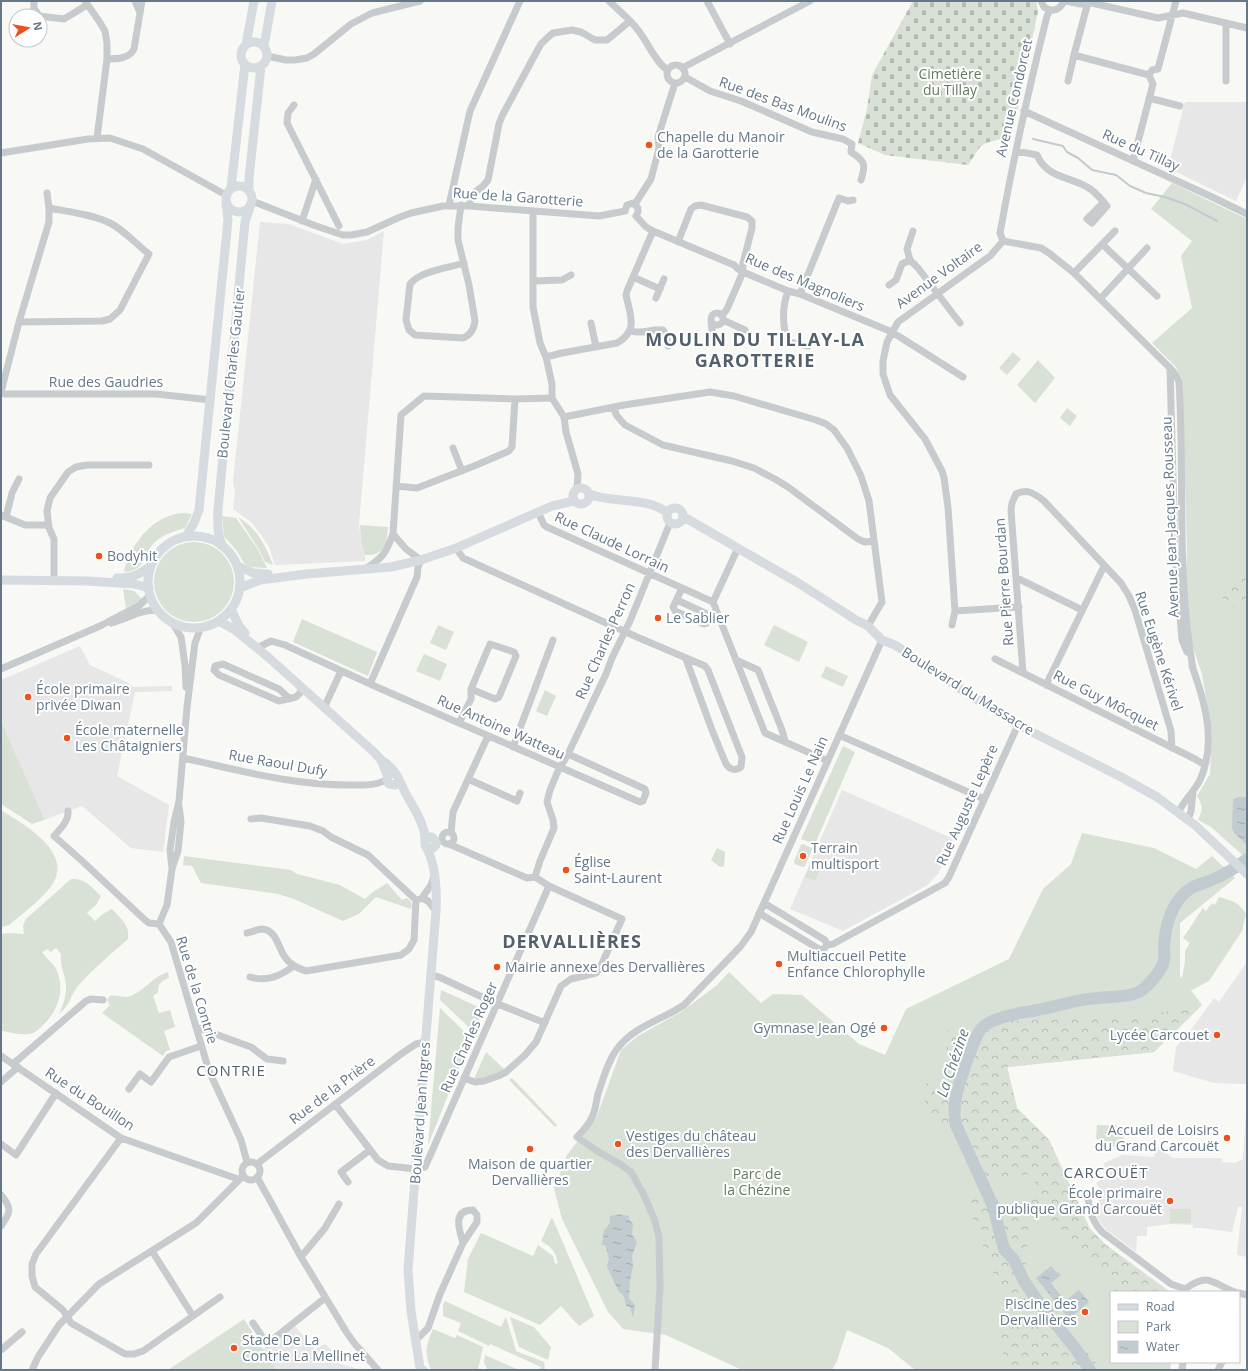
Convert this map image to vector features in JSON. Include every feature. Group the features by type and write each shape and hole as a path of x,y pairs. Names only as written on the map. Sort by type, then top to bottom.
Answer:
{"main road":[{"path":"254,1 246,45 242,50 241,55 244,64 252,68 261,66 266,61 267,56 264,46 272,1"},
{"path":"246,45 256,42 264,46"},
{"name":"Boulevard Charles Gautier","path":"186,536 194,523 199,510 228,220 228,196 244,64"},
{"path":"249,191 240,186 228,196 233,210 240,212 248,208 252,201 249,191 249,178 261,66"},
{"name":"Boulevard Charles Gautier","path":"222,545 220,540 218,519 220,489 245,222 252,201"},
{"path":"574,501 572,494 577,488 585,488 589,494 601,498 639,502 661,508 668,513"},
{"path":"240,588 260,580 307,574 391,567 421,560 456,548 557,504 574,501 578,504 583,504 588,499 589,494"},
{"path":"672,508 681,510 684,517 678,524 670,523 667,518 668,513 672,508"},
{"name":"Boulevard du Massacre","path":"684,517 800,584 856,620 868,626 882,640 895,645 965,692 1018,725 1136,784 1157,797 1188,820 1234,860 1246,873"},
{"path":"186,536 205,537 222,545 233,556 238,566 240,588 236,602 218,621 201,627 186,627 172,622 158,610 150,592 149,573 156,555 165,546 186,536"},
{"path":"87,581 134,576 151,566"},
{"path":"238,566 247,571 260,574 307,574"},
{"path":"1,580 54,580 134,584 150,592"},
{"name":"Boulevard Jean Ingres","path":"231,609 239,626 268,657"},
{"name":"Boulevard Jean Ingres","path":"218,621 235,630 268,657 386,763 392,780 406,794 421,822 440,840 434,871 436,911 408,1270 411,1311 420,1369"}],"street":[{"path":"34,1 34,8 39,16 63,19 86,3 93,11 105,31 107,58 98,138"},
{"path":"135,1 140,13"},
{"path":"107,58 116,59 125,57 133,52 142,1"},
{"path":"267,56 286,60 307,58 314,54 350,24 372,13 420,1"},
{"path":"449,205 470,111 520,1"},
{"path":"608,1 638,29 660,63 665,69 668,70"},
{"path":"707,1 730,44"},
{"path":"668,70 675,66 682,68 810,1"},
{"path":"1041,1 1044,7 1050,10 1059,8 1065,1 1080,4 1088,2 1158,18 1183,13 1247,28"},
{"path":"1149,75 1152,70 1158,69 1176,1"},
{"path":"1068,81 1088,2"},
{"name":"Avenue Condorcet","path":"1003,241 1000,233 1007,192 1024,111 1042,36 1050,10"},
{"path":"469,206 474,192 484,187 488,180 499,124 502,116 541,44 553,33 572,30 581,32 595,40 607,40 630,21"},
{"path":"1226,23 1226,81"},
{"path":"1074,55 1149,75"},
{"path":"675,83 682,81 685,77 682,68"},
{"path":"668,70 668,78 675,83"},
{"path":"1133,161 1153,84 1149,75"},
{"name":"Rue des Bas Moulins","path":"685,77 710,91 741,101 812,132 843,140 852,144 851,152 860,158 865,169 862,180"},
{"path":"635,204 651,179 659,148 658,137 675,83"},
{"path":"1149,98 1180,106"},
{"path":"294,105 288,113 287,124 339,226"},
{"name":"Rue du Tillay","path":"1024,111 1247,214"},
{"path":"1,153 98,138 110,138 143,149 228,196"},
{"path":"1016,151 1037,155 1040,162 1047,170 1088,187 1104,202"},
{"path":"302,221 316,179"},
{"path":"1,393 19,322 49,222 47,192"},
{"path":"800,294 839,198 848,201 853,200"},
{"name":"Rue de la Garotterie","path":"252,201 302,221 343,235 356,235 375,230 411,213 426,208 449,205 599,216 625,211"},
{"path":"631,203 635,204 638,210 636,216 629,216 625,211 627,205 631,203"},
{"path":"461,205 458,240 464,263 469,285 475,321 472,332 463,338 415,335 409,330 406,320 410,284 421,275 464,263"},
{"path":"678,242 691,210 695,206 701,205 747,217 752,221 752,228 743,263 743,272 722,318 721,324 715,325 711,322"},
{"path":"19,322 102,321 110,319 120,310 149,254 109,223 85,215 49,208"},
{"path":"532,212 534,313 540,343 546,357 552,384 552,398 564,417 566,432 578,474 577,488"},
{"name":"Rue des Magnoliers","path":"636,216 646,227 653,231 734,265 743,272 892,332 963,377"},
{"path":"546,357 617,343 624,339 631,331 631,322 626,295 653,231"},
{"path":"913,231 907,249 910,260 918,268 960,323"},
{"path":"1074,273 1115,231"},
{"name":"Avenue Jean-Jacques Rousseau","path":"1003,241 1041,248 1074,273 1176,374 1180,382 1183,580 1187,638 1193,669 1208,724 1209,744 1205,766 1199,781 1193,792 1183,803 1178,813"},
{"name":"Avenue Voltaire","path":"892,332 898,322 990,256 1003,241"},
{"path":"1102,244 1157,296"},
{"path":"1100,298 1147,248"},
{"path":"889,285 896,280 902,264 910,260"},
{"path":"533,281 562,280 571,275"},
{"path":"633,276 660,289"},
{"path":"656,298 664,279"},
{"path":"788,291 784,301 784,332 788,342 808,346"},
{"path":"713,338 710,318 714,313 719,313 722,318 746,330"},
{"path":"591,323 596,347"},
{"path":"631,331 641,333 660,329 664,330 668,346"},
{"path":"892,332 887,342 883,361 883,374 890,395 898,408 925,439 942,471 944,478 948,507 955,611 952,625"},
{"path":"564,417 699,393 718,392 826,424 842,439 861,476 869,501 882,602 868,626"},
{"name":"Rue des Gaudries","path":"1,393 156,394 211,400"},
{"path":"365,569 381,558 388,547 393,534 401,415 424,396 552,398"},
{"path":"396,486 417,488 509,451 512,447 515,398"},
{"path":"613,408 620,421 652,441 754,468 788,487 858,539 865,542 874,541"},
{"path":"453,448 462,471"},
{"path":"54,580 54,539 48,525 47,511 50,498 68,472 72,469 87,465 149,465"},
{"path":"19,479 12,493 4,516 25,524 48,525"},
{"name":"Rue Eugène Kérivel","path":"1020,492 1026,490 1034,493 1044,502 1121,583 1129,596 1135,610 1171,731 1172,748"},
{"name":"Rue Pierre Bourdan","path":"1020,492 1016,494 1014,498 1012,510 1023,673"},
{"name":"Rue Claude Lorrain","path":"538,512 544,525 547,527 713,602"},
{"name":"Rue Charles Perron","path":"536,876 540,861 554,828 547,799 557,773 568,754 625,631 670,523"},
{"path":"370,684 417,577 421,560 406,549 393,534"},
{"path":"456,548 463,558 686,659 705,666 708,670 742,757 741,767 738,769 734,770 729,768 726,764 686,659"},
{"path":"738,548 713,602 765,733 828,761"},
{"path":"1046,684 1104,566"},
{"path":"1017,578 1082,610"},
{"path":"677,600 707,614 709,616 707,623 704,624 675,611 673,607 682,588"},
{"path":"1,669 100,626 140,605 150,592"},
{"path":"955,611 1019,607"},
{"path":"100,626 122,620 137,612 158,610"},
{"name":"Rue de la Contrie","path":"172,622 179,632 182,643 185,665 187,707"},
{"name":"Rue de la Contrie","path":"201,627 195,643 187,707 179,801 170,850 172,869 167,905 159,924 171,942 209,1071 241,1140 247,1162"},
{"path":"513,747 552,640"},
{"path":"840,735 882,640"},
{"name":"Rue Antoine Watteau","path":"259,647 270,641 277,642 560,768 640,802 643,801 646,793 645,789 568,754"},
{"path":"459,723 471,699 471,689 490,644 514,652 516,656 499,697 495,699 471,689"},
{"path":"736,660 758,670 785,741"},
{"name":"Rue Guy Môcquet","path":"995,660 1046,684 1205,766"},
{"path":"289,698 279,689 223,664 215,666 214,670 216,673 279,701 296,697 300,693 301,687"},
{"path":"324,708 341,671"},
{"name":"Rue Auguste Lepère","path":"759,913 821,950 825,949 827,945 833,944 945,883 1018,725"},
{"name":"Rue Louis Le Nain","path":"655,1370 660,1287 658,1237 655,1221 642,1191 631,1172 620,1164 596,1151 577,1137 593,1115 598,1094 613,1055 621,1044 636,1031 676,1011 689,1000 746,940 751,932 840,735 984,799"},
{"path":"464,1078 475,1082 484,1081 498,1076 506,1072 533,1046 539,1037 561,986 571,979 596,973 600,968 622,919 549,886 536,876 527,878 440,840 488,736"},
{"name":"Rue Raoul Dufy","path":"183,758 306,784 370,785 392,780"},
{"path":"468,779 517,801 520,792"},
{"name":"Avenue Jean-Jacques Rousseau","path":"1188,820 1191,811 1193,792"},
{"path":"68,811 68,817 64,825 54,836 82,860 145,920 149,923 159,924"},
{"path":"251,819 268,819 310,826 323,831 331,837 368,855 419,899 428,901 436,911"},
{"path":"247,933 262,929 268,931 276,937 285,957 294,966 306,971 401,955 409,949 414,940 419,899 431,885 434,871"},
{"name":"Rue Charles Roger","path":"416,1169 425,1166 549,886"},
{"path":"764,903 825,940 827,945"},
{"path":"250,976 259,979 271,978 283,974 294,966"},
{"path":"431,975 439,977 497,1004 545,1023"},
{"path":"1,1082 16,1066 86,1001 91,999 103,1000"},
{"path":"196,1027 251,1047 267,1059 283,1061"},
{"name":"Rue de la Prière","path":"257,1164 410,1048 416,1044 425,1042"},
{"path":"129,1089 140,1074 150,1082 169,1057 201,1046"},
{"name":"Rue du Bouillon","path":"1,1056 121,1138 240,1177"},
{"path":"1,1144 16,1155 56,1093"},
{"path":"335,1104 378,1160 388,1166 416,1169"},
{"path":"121,1138 36,1254 32,1264 32,1276 35,1287 62,1310 71,1323 124,1354 134,1354 143,1351 220,1297"},
{"path":"348,1182 341,1172 370,1150"},
{"path":"32,1370 38,1357 59,1325 99,1284 196,1224 240,1177 242,1168 247,1162 257,1164 260,1170 257,1177 249,1180 240,1177"},
{"path":"257,1177 325,1298 355,1344 378,1370"},
{"path":"1088,1194 1088,1206 1091,1215 1102,1232 1171,1284 1185,1291 1196,1281 1207,1279 1233,1291"},
{"path":"1,1195 9,1206 9,1214 1,1226"},
{"path":"301,1257 325,1228 339,1204"},
{"path":"416,1340 428,1328 440,1294 463,1243"},
{"path":"152,1251 193,1316"},
{"path":"253,1323 267,1344 325,1298"},
{"path":"1,1350 22,1332"}],"shaded area":[{"path":"1185,102 1247,102 1247,177 1236,201 1168,168"},
{"path":"260,222 289,224 343,244 367,240 384,231 359,524 365,561 275,565 269,547 260,533 251,522 233,509 235,492 233,482"},
{"name":"École maternelle Les Châtaigniers","path":"80,646 90,665 127,682 132,687 172,686 172,691 135,692 117,776 169,805 163,852 131,848 82,806 44,820 1,721 1,680"},
{"path":"842,790 954,839 938,874 926,886 843,931 790,909"},
{"name":"Lycée Carcouet","path":"1247,962 1247,1084 1214,1083 1173,1071 1176,1047 1197,1022 1214,998 1219,1002"},
{"name":"École primaire publique Grand Carcouët","path":"1247,1099 1247,1257 1237,1255 1242,1207 1238,1207 1232,1232 1193,1228 1193,1225 1169,1224 1147,1227 1147,1236 1137,1236 1136,1252 1104,1228 1096,1215 1094,1205 1101,1197 1100,1190 1096,1183 1105,1177 1103,1169 1104,1163 1122,1155 1154,1157 1158,1148 1173,1158 1222,1158 1222,1162 1235,1163 1243,1159"},
{"path":"294,1325 315,1349 325,1344 332,1350 330,1361 362,1370 276,1370 262,1350"}],"green space":[{"name":"Cimetière du Tillay","path":"913,1 1036,1 1038,11 1012,136 986,143 980,147 968,165 885,155 858,143 867,109 872,75"},
{"path":"1172,183 1247,219 1247,859 1211,827 1198,820 1202,808 1197,796 1210,774 1212,734 1202,674 1190,639 1185,595 1187,551 1182,378 1175,366 1152,343 1192,308 1181,256 1192,241 1151,209"},
{"path":"1013,352 1021,359 1007,375 999,368"},
{"path":"1038,360 1055,378 1035,403 1017,385"},
{"path":"1067,408 1077,416 1070,426 1060,418"},
{"path":"184,513 192,514 185,528 166,535 156,541 151,546 137,569 124,572 127,562 137,542 153,525 162,519"},
{"path":"222,516 236,518 257,548 267,568 251,567 244,563 237,551 224,536"},
{"path":"238,517 245,521 256,532 273,565 265,562 258,548"},
{"path":"360,525 388,527 386,543 381,551 372,555 365,555 361,542"},
{"path":"194,542 209,545 222,554 231,567 234,582 231,597 222,610 209,619 194,622 179,619 166,610 157,597 154,582 157,567 166,554 179,545"},
{"path":"1247,568 1247,599 1232,607 1217,592"},
{"path":"123,589 134,591 142,599 126,608"},
{"path":"302,619 377,652 368,676 293,642"},
{"path":"438,625 454,632 446,650 430,643"},
{"path":"774,625 808,642 799,662 764,645"},
{"path":"424,654 447,664 440,681 416,671"},
{"path":"826,666 848,676 843,687 821,677"},
{"path":"545,690 556,696 547,716 536,711"},
{"path":"1,721 44,820 32,824 1,804"},
{"path":"843,746 855,752 815,844 801,839"},
{"path":"1,810 23,824 46,843 53,854 57,865 56,877 44,895 9,925 1,927"},
{"name":"Parc de la Chézine","path":"1082,833 1154,848 1196,869 1212,856 1235,878 1180,923 1180,977 1182,978 1185,962 1185,951 1190,943 1183,938 1203,908 1206,911 1212,903 1215,905 1219,897 1235,902 1244,910 1246,914 1242,931 1209,981 1192,990 1190,989 1202,1005 1154,1052 1007,1067 1017,1108 1049,1140 1090,1229 1106,1245 1169,1291 1110,1291 1110,1363 1171,1363 1170,1370 915,1370 888,1348 847,1330 837,1361 832,1370 742,1370 666,1335 623,1329 608,1312 562,1219 554,1189 567,1155 597,1116 621,1050 638,1036 681,1012 716,986 729,972 761,1003 773,994 802,995 859,1044 885,1055 906,1009 1009,959 1043,889 1071,864"},
{"name":"Terrain multisport","path":"803,844 812,848 812,850 805,866 803,867 795,864 794,861 801,845"},
{"path":"717,848 725,852 724,866 720,867 711,860"},
{"path":"184,856 291,870 297,874 340,885 365,899 387,883 402,900 407,898 410,900 412,907 411,909 376,897 359,914 343,921 294,899 278,894 201,883 192,866 183,865"},
{"path":"813,858 823,863 815,881 805,877"},
{"path":"71,879 85,882 101,896 96,905 87,913 95,921 112,909 122,919 126,926 128,930 128,939 78,986 66,1007 59,1014 66,992 65,979 61,964 61,954 56,948 50,952 48,949 42,952 56,968 59,978 60,993 56,1007 48,1019 33,1033 22,1034 3,1031 1,1030 1,934 24,934 23,926 26,919"},
{"path":"168,972 169,978 160,983 158,992 153,996 159,1013 170,1010 175,1027 164,1031 170,1050 166,1051 163,1056 102,1013 110,1005 107,1000 110,996 131,996 157,977"},
{"path":"441,990 483,1009 474,1032 440,1000"},
{"path":"1202,1005 1154,1052 1007,1067 1017,1108 1049,1140 1090,1229 1106,1245 1169,1291 1115,1291 1070,1237 1022,1207 1040,1173 983,1179 951,1133 926,1111 923,1085 944,1076 948,1027 1008,1021 1137,1017"},
{"path":"440,1008 471,1038 428,1145"},
{"path":"486,1052 504,1069 488,1077 474,1079"},
{"path":"512,1078 557,1125 555,1127 509,1080"},
{"path":"1097,1125 1124,1126 1123,1143 1110,1149 1096,1138"},
{"path":"1002,1194 1029,1221 1025,1277 1102,1370 1010,1370 999,1343 1007,1309 964,1195"},
{"path":"1170,1209 1191,1209 1191,1223 1170,1223"},
{"path":"552,1217 594,1316 579,1326 561,1306 540,1325 464,1292 468,1259 481,1233 533,1256 538,1245 553,1256 555,1264 558,1263 556,1255 548,1245 541,1241"},
{"path":"445,1301 501,1327 506,1317 516,1351 544,1362 545,1370 540,1370 541,1367 490,1344 489,1346 458,1331 461,1323 443,1316 443,1305"},
{"path":"510,1317 534,1327 551,1347 548,1360 519,1347"},
{"name":"Stade De La Contrie La Mellinet","path":"244,1319 276,1370 168,1370"},
{"path":"433,1329 455,1338 457,1335 483,1347 478,1370 431,1370 427,1359 427,1349"},
{"path":"485,1355 519,1370 488,1370 484,1363"}],"water":[{"path":"1247,797 1246,844 1234,833 1232,828 1233,799"},
{"path":"620,1214 629,1216 629,1219 633,1224 632,1234 637,1242 632,1256 633,1266 629,1298 635,1305 633,1318 630,1307 626,1306 624,1296 619,1292 607,1267 609,1258 605,1245 602,1245 604,1230 610,1223 610,1216"},
{"path":"1051,1266 1061,1275 1051,1283 1065,1301 1079,1290 1089,1302 1069,1319 1036,1278"}],"waterway":[{"path":"1033,139 1063,146 1067,152 1078,158 1092,170 1116,175 1130,186 1146,193 1165,197 1185,204 1217,221"},
{"name":"La Chézine","path":"1090,1370 1075,1348 1039,1303 1024,1281 1014,1260 1004,1249 993,1206 956,1125 954,1110 960,1080 979,1031 994,1020 1010,1015 1077,1001 1126,996 1142,990 1154,978 1163,964 1164,946 1170,915 1176,903 1184,893 1193,887 1224,874 1247,859"}],"place":[{"name":"Chapelle du Manoir de la Garotterie","path":"649,145"},
{"name":"Bodyhit","path":"99,556"},
{"name":"Le Sablier","path":"658,618"},
{"name":"École primaire privée Diwan","path":"28,697"},
{"name":"École maternelle Les Châtaigniers","path":"67,738"},
{"name":"Terrain multisport","path":"803,856"},
{"name":"Église Saint-Laurent","path":"566,870"},
{"name":"Multiaccueil Petite Enfance Chlorophylle","path":"779,964"},
{"name":"Mairie annexe des Dervallières","path":"497,967"},
{"name":"Gymnase Jean Ogé","path":"884,1028"},
{"name":"Lycée Carcouet","path":"1217,1035"},
{"name":"Accueil de Loisirs du Grand Carcouët","path":"1227,1138"},
{"name":"Vestiges du château des Dervallières","path":"618,1144"},
{"name":"Maison de quartier Dervallières","path":"530,1149"},
{"name":"École primaire publique Grand Carcouët","path":"1170,1201"},
{"name":"Piscine des Dervallières","path":"1085,1312"},
{"name":"Stade De La Contrie La Mellinet","path":"234,1348"}],"district":[{"name":"MOULIN DU TILLAY-LA GAROTTERIE","path":"755,350"},
{"name":"DERVALLIÈRES","path":"572,942"},
{"name":"CONTRIE","path":"231,1071"},
{"name":"CARCOUËT","path":"1106,1173"}]}
